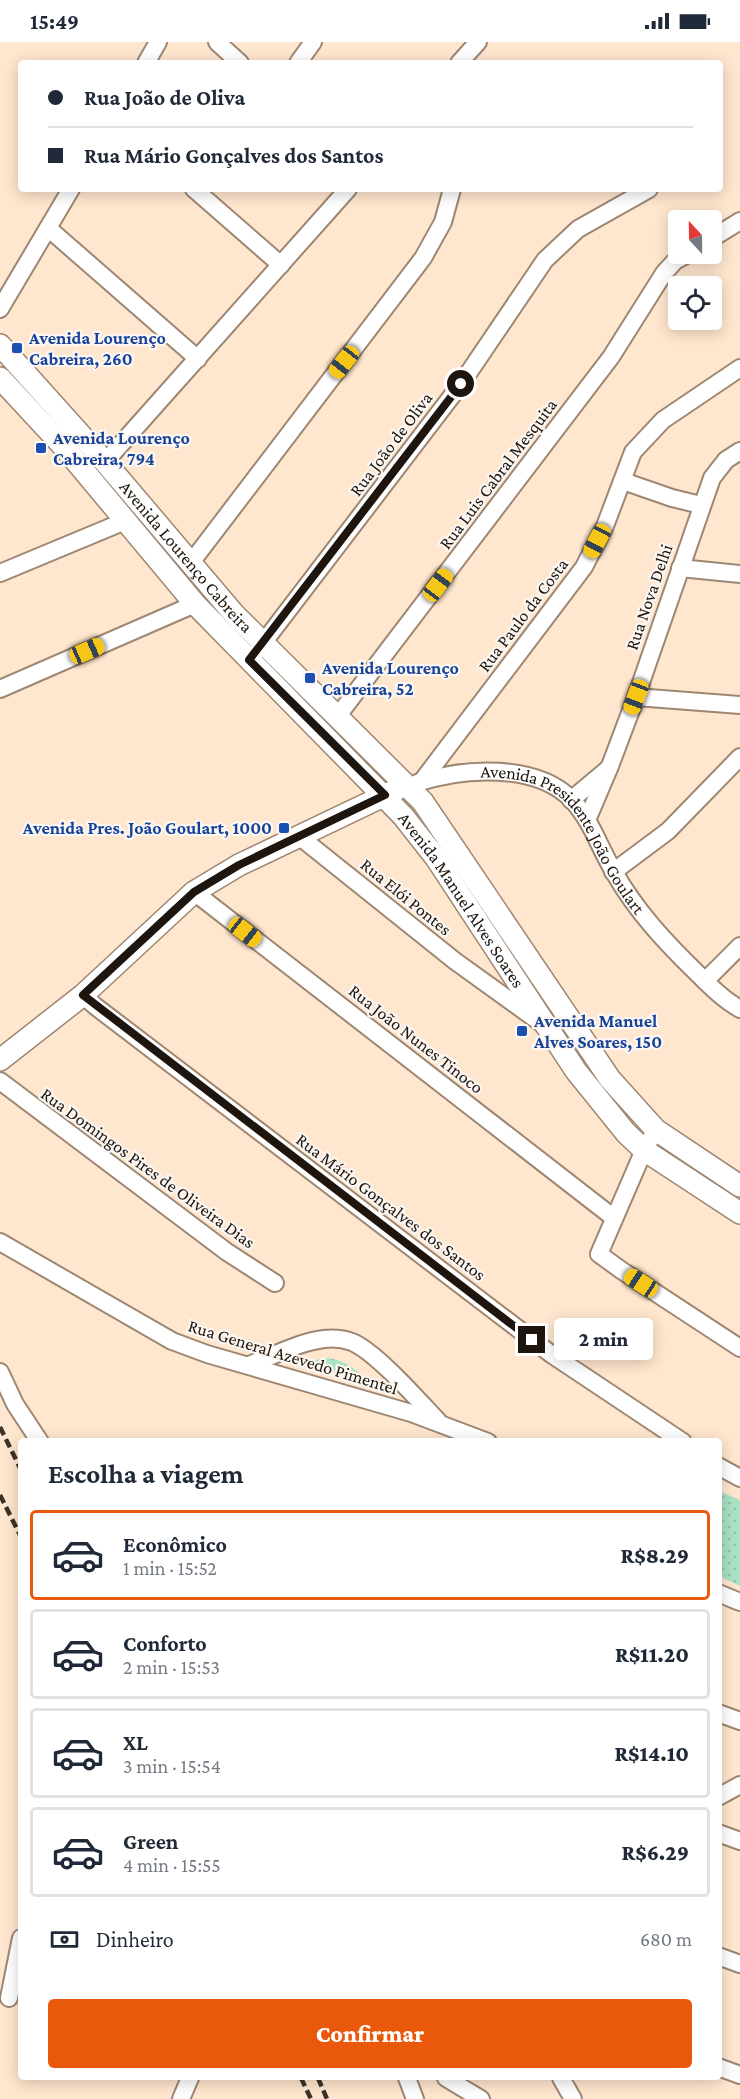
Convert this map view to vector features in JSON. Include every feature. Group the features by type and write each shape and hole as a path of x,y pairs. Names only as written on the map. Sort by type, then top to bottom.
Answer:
{"main road":[{"name":"Avenida Lourenço Cabreira","path":"0,345 105,462 234,614 337,717 415,783"},
{"name":"Avenida Lourenço Cabreira","path":"0,378 64,447 195,604 385,795"},
{"name":"Avenida Presidente João Goulart","path":"0,1060 83,995 194,892 239,865 415,783"},
{"name":"Avenida Manuel Alves Soares","path":"415,783 423,802 609,1079 656,1130 740,1186"},
{"name":"Avenida Manuel Alves Soares","path":"385,795 436,858 576,1071 611,1116 644,1150 740,1213"}],"street":[{"path":"148,60 158,42"},
{"path":"217,42 237,60"},
{"path":"300,60 313,42"},
{"path":"462,60 478,42"},
{"path":"0,309 69,192"},
{"path":"197,192 282,265"},
{"path":"105,462 345,192"},
{"path":"190,564 423,258 443,222 451,192"},
{"name":"Rua João de Oliva","path":"249,660 264,644 461,384 545,260 578,229 644,192"},
{"path":"722,232 740,221"},
{"path":"48,228 198,359"},
{"name":"Rua Luis Cabral Mesquita","path":"337,717 611,357 664,273 672,264"},
{"name":"Rua Paulo da Costa","path":"415,783 584,567 605,526 633,452 663,420 740,368"},
{"name":"Rua Nova Delhi","path":"587,820 636,697 701,505 717,470 726,460 740,451"},
{"path":"623,481 672,498 701,505"},
{"path":"0,573 125,521"},
{"path":"680,568 740,574"},
{"path":"0,689 195,604"},
{"path":"636,697 740,705"},
{"path":"613,872 668,831 740,757"},
{"name":"Rua Nova Delhi","path":"572,800 610,766"},
{"name":"Avenida Presidente João Goulart","path":"415,783 457,774 485,771 512,772 536,779 572,800 587,820 613,872 632,902 657,932 705,981 729,1003 740,1009"},
{"name":"Rua Elói Pontes","path":"300,837 454,961 548,1028"},
{"name":"Rua João Nunes Tinoco","path":"194,892 614,1218"},
{"path":"705,981 740,946"},
{"name":"Rua Mário Gonçalves dos Santos","path":"83,995 551,1354 677,1438"},
{"name":"Rua Domingos Pires de Oliveira Dias","path":"0,1081 227,1252 275,1283"},
{"path":"656,1130 644,1150 599,1254 740,1348"},
{"name":"Rua General Azevedo Pimentel","path":"0,1242 172,1341 207,1354 411,1413 478,1438"},
{"path":"249,1365 289,1349 323,1339 352,1342 368,1351 441,1423"},
{"path":"0,1372 15,1404 37,1438"},
{"path":"722,1469 740,1478"},
{"path":"722,1595 740,1602"},
{"path":"722,1714 740,1721"},
{"path":"722,1795 740,1785"},
{"path":"722,1835 740,1842"},
{"path":"10,1999 18,1955"},
{"path":"722,1957 740,1964"},
{"path":"722,2068 740,2075"},
{"path":"181,2099 189,2080"},
{"path":"449,2080 481,2099"}],"green space":[{"path":"322,1358 341,1361 366,1379 305,1363"},
{"path":"722,1492 740,1500 740,1586 722,1577"}],"railway":[{"path":"0,1427 18,1464"},
{"path":"0,1495 18,1531"},
{"path":"302,2080 311,2099"},
{"path":"319,2080 327,2099"}],"place":[{"name":"Avenida Lourenço Cabreira, 260","path":"17,348"},
{"name":"Avenida Lourenço Cabreira, 794","path":"41,448"},
{"name":"Avenida Lourenço Cabreira, 52","path":"310,678"},
{"name":"Avenida Pres. João Goulart, 1000","path":"284,828"},
{"name":"Avenida Manuel Alves Soares, 150","path":"522,1031"}],"route":[{"path":"461,384 264,644 249,660 385,795 239,865 194,892 83,995 532,1340"}]}
